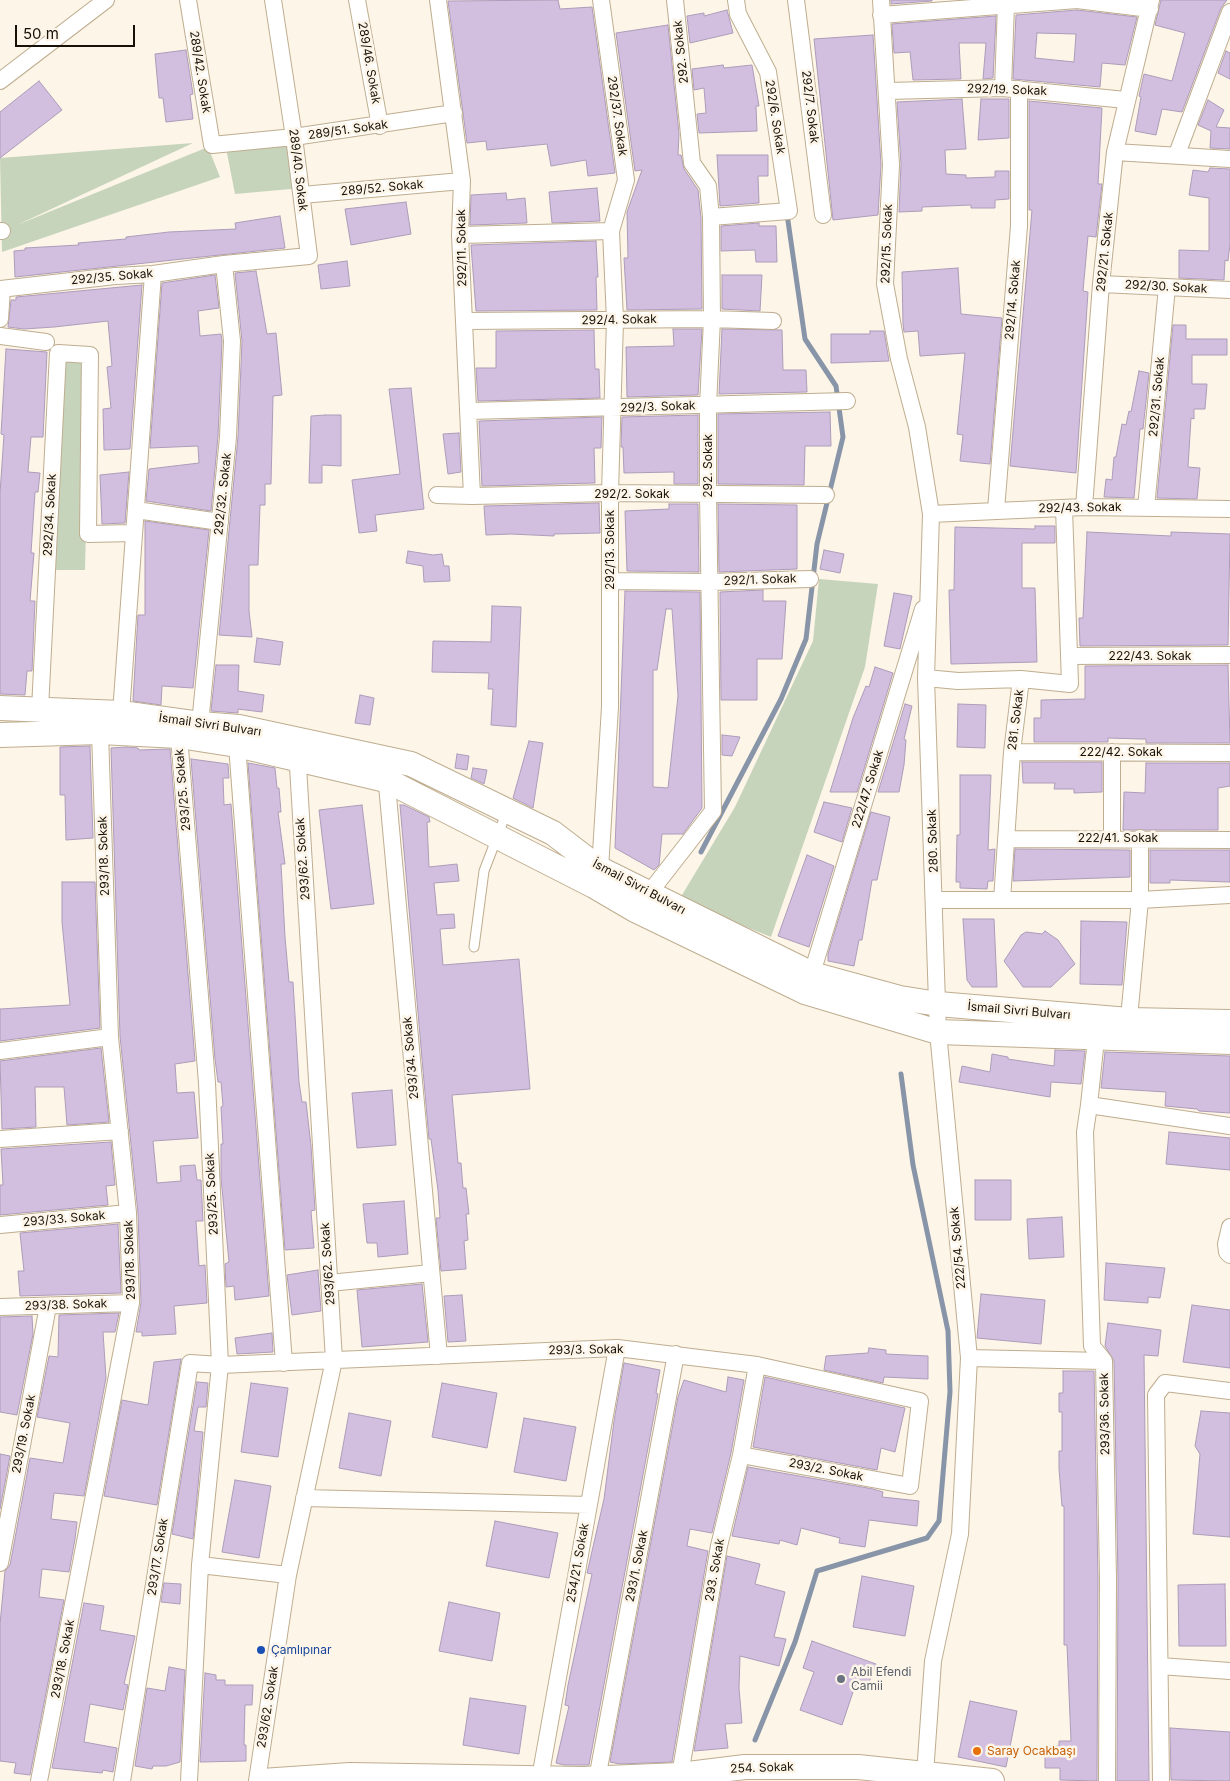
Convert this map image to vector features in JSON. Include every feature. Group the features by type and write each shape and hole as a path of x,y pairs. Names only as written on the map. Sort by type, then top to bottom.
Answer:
{"main road":[{"name":"İsmail Sivri Bulvarı","path":"0,708 121,713 200,724 239,727 297,749 387,770 498,837 594,886 642,902 808,983 938,1032 1096,1039 1128,1030 1230,1022"},
{"name":"İsmail Sivri Bulvarı","path":"0,735 100,732 179,736 237,745 297,749"},
{"name":"İsmail Sivri Bulvarı","path":"387,770 411,764 553,833 642,902"},
{"name":"İsmail Sivri Bulvarı","path":"808,983 938,1004 1230,1042"},
{"name":"254. Sokak","path":"262,1781 350,1778 492,1780 540,1778 588,1780 680,1775 865,1774 992,1781"}],"street":[{"path":"0,81 106,0"},
{"name":"289/42. Sokak","path":"188,0 212,145"},
{"name":"289/40. Sokak","path":"224,264 309,256 294,137 273,0"},
{"name":"289/46. Sokak","path":"357,0 380,126"},
{"name":"292/11. Sokak","path":"438,0 462,181 460,235 472,496"},
{"name":"292/37. Sokak","path":"601,0 626,180 611,231"},
{"name":"292. Sokak","path":"642,902 713,812 708,495 708,406 712,319 711,217 708,186 692,163 675,0"},
{"name":"292/6. Sokak","path":"711,217 789,211 768,72 738,14 736,0"},
{"name":"292/7. Sokak","path":"796,0 823,215"},
{"path":"881,8 1006,5 1076,0 1151,4"},
{"name":"292/21. Sokak","path":"1084,507 1101,284 1115,152 1126,100 1151,4"},
{"path":"1003,88 1006,5"},
{"name":"292/15. Sokak","path":"881,8 888,90 890,165 885,284 898,359 917,427 931,514"},
{"path":"1177,154 1230,12"},
{"name":"292/19. Sokak","path":"888,90 1003,88 1126,100"},
{"name":"292/14. Sokak","path":"996,510 1019,226 1020,89"},
{"name":"289/51. Sokak","path":"212,145 380,126 454,113"},
{"path":"1115,152 1177,154 1230,159"},
{"name":"289/52. Sokak","path":"302,195 462,181"},
{"path":"460,235 611,231"},
{"name":"292/13. Sokak","path":"600,868 610,707 610,493 614,409 615,320 611,231"},
{"name":"292/35. Sokak","path":"1,288 153,274 224,264"},
{"name":"292/32. Sokak","path":"200,724 228,437 232,341 224,264"},
{"path":"121,713 153,274"},
{"name":"292/30. Sokak","path":"1101,284 1230,290"},
{"name":"292/31. Sokak","path":"1146,508 1167,287"},
{"path":"0,319 1,288"},
{"name":"292/4. Sokak","path":"464,321 712,319 773,321"},
{"path":"0,336 46,342"},
{"name":"292/34. Sokak","path":"40,709 58,353 90,355 88,534 134,533"},
{"name":"292/3. Sokak","path":"469,411 614,409 847,401"},
{"name":"292/2. Sokak","path":"437,495 610,493 826,495"},
{"name":"292/43. Sokak","path":"931,514 1084,507 1230,509"},
{"path":"1064,508 1070,656"},
{"path":"136,510 220,522"},
{"name":"280. Sokak","path":"931,514 926,678 938,1004"},
{"name":"292/1. Sokak","path":"610,580 710,582 810,579"},
{"name":"222/47. Sokak","path":"808,983 930,586"},
{"name":"222/43. Sokak","path":"1070,656 1230,655"},
{"name":"281. Sokak","path":"1002,900 1012,752 1021,679 1070,684 1070,656"},
{"path":"926,678 958,681 1021,679"},
{"name":"293/18. Sokak","path":"39,1781 132,1303 128,1213 110,1037 100,732"},
{"name":"293/25. Sokak","path":"179,736 207,1083 220,1365 200,1565 189,1781"},
{"path":"237,745 284,1363"},
{"name":"293/62. Sokak","path":"257,1781 288,1574 334,1360 297,749"},
{"name":"222/42. Sokak","path":"1012,752 1230,753"},
{"path":"1112,752 1112,837"},
{"name":"293/34. Sokak","path":"387,770 438,1356"},
{"name":"222/41. Sokak","path":"1006,839 1112,837 1230,840"},
{"path":"1128,1030 1140,900 1140,838"},
{"path":"935,900 1140,900 1230,895"},
{"name":"222/54. Sokak","path":"925,1778 933,1661 960,1534 969,1358 938,1032 938,1004"},
{"path":"0,1051 110,1037"},
{"name":"293/36. Sokak","path":"1096,1039 1085,1132 1092,1346 1104,1361 1108,1579 1106,1781"},
{"path":"1089,1105 1230,1126"},
{"path":"0,1140 120,1131"},
{"name":"293/33. Sokak","path":"0,1225 128,1213"},
{"path":"1230,1227 1226,1244 1230,1255"},
{"path":"329,1282 431,1273"},
{"name":"293/38. Sokak","path":"0,1307 132,1303"},
{"name":"293/19. Sokak","path":"0,1562 2,1538 48,1306"},
{"name":"293/3. Sokak","path":"220,1365 617,1348 757,1365 920,1400 910,1486"},
{"name":"254/21. Sokak","path":"540,1778 617,1348"},
{"name":"293/1. Sokak","path":"588,1780 676,1354"},
{"path":"969,1358 1104,1361"},
{"name":"293/17. Sokak","path":"122,1781 190,1363 220,1365"},
{"name":"293. Sokak","path":"680,1775 719,1546 742,1454 757,1365"},
{"path":"1161,1781 1156,1395 1165,1383 1230,1391"},
{"name":"293/2. Sokak","path":"742,1454 910,1486"},
{"path":"304,1498 588,1505"},
{"path":"200,1565 288,1574"},
{"path":"1160,1666 1230,1671"}],"lane":[{"path":"474,947 484,871 508,811"}],"green space":[{"path":"294,140 302,188 235,194 226,148"},
{"path":"193,143 17,225 208,147 220,177 2,252 0,158"},
{"path":"58,353 90,355 85,570 52,570"},
{"path":"819,579 878,584 865,667 771,937 679,900 735,807 813,641"}],"building":[{"path":"558,0 560,9 592,7 615,173 588,176 586,160 551,166 547,144 487,150 486,141 467,143 448,1"},
{"path":"891,0 932,0 932,1 891,4"},
{"path":"1161,0 1227,0 1221,8 1182,112 1162,109 1156,135 1135,131 1141,97 1139,96 1144,74 1172,81 1185,33 1155,25"},
{"path":"727,10 733,33 690,43 687,16 704,13 704,16"},
{"path":"1077,10 1137,17 1125,65 1102,63 1100,87 1013,79 1016,15","holes":["1037,33 1076,34 1074,62 1035,58"]},
{"path":"996,16 993,78 983,79 986,43 959,43 961,79 913,80 910,52 894,53 892,24"},
{"path":"668,25 679,134 678,155 681,155 684,169 698,190 701,218 702,309 627,310 624,258 628,258 627,212 642,170 635,171 616,33"},
{"path":"873,35 881,165 878,215 833,220 814,39"},
{"path":"186,50 193,94 190,95 193,119 166,122 163,98 159,98 155,54"},
{"path":"1226,51 1230,53 1230,79 1218,73"},
{"path":"723,65 724,68 752,65 759,106 756,106 757,131 699,133 697,114 706,113 704,88 694,90 692,69"},
{"path":"39,81 62,110 0,158 0,112"},
{"path":"962,99 966,149 945,150 946,174 966,175 966,178 995,177 995,171 1009,171 1009,199 995,200 995,208 971,208 971,205 922,207 922,211 899,212 901,164 897,102"},
{"path":"981,99 1009,99 1009,138 978,140"},
{"path":"1208,100 1224,110 1216,127 1230,128 1230,149 1210,148 1211,131 1198,125"},
{"path":"1029,101 1102,108 1098,184 1102,184 1096,237 1088,236 1083,291 1088,292 1076,473 1010,466 1032,210 1029,210"},
{"path":"717,155 768,155 768,176 758,176 759,203 720,206"},
{"path":"1210,168 1230,169 1230,244 1228,261 1225,260 1224,280 1179,278 1179,250 1209,251 1209,198 1189,195 1193,170 1208,172"},
{"path":"597,188 600,221 552,223 549,192"},
{"path":"506,193 507,200 525,198 527,223 470,225 471,195"},
{"path":"406,202 411,234 351,245 345,209"},
{"path":"280,216 285,248 15,277 14,251 25,250 25,248 79,245 78,243 126,239 126,237 169,232 236,229 235,223"},
{"path":"759,223 759,226 776,226 777,262 756,262 755,250 721,251 721,226"},
{"path":"596,241 597,310 476,311 471,245"},
{"path":"347,261 350,286 321,289 318,265"},
{"path":"958,268 961,314 1002,318 990,464 960,461 963,435 957,434 965,353 920,356 918,331 904,332 902,272"},
{"path":"256,271 267,334 276,333 282,395 273,396 271,484 265,484 265,505 260,505 258,565 249,565 249,611 252,637 219,635 238,437 242,341 235,273"},
{"path":"215,275 219,308 198,311 200,336 221,334 222,341 218,436 211,511 146,501 149,469 199,463 198,446 150,448 162,283"},
{"path":"722,275 762,275 760,311 722,309"},
{"path":"142,285 130,449 104,450 103,409 111,408 107,367 112,366 108,321 24,329 8,327 11,300 16,300 16,297"},
{"path":"1173,325 1186,325 1186,339 1227,339 1227,355 1192,355 1192,384 1207,384 1205,409 1194,409 1194,419 1191,418 1188,467 1200,468 1197,499 1157,498"},
{"path":"673,329 702,329 698,395 627,397 626,347 674,346"},
{"path":"722,329 782,330 783,370 806,370 807,392 719,394"},
{"path":"594,330 595,369 599,369 600,398 478,401 476,368 496,368 496,331"},
{"path":"870,331 884,331 889,361 831,363 831,334 870,334"},
{"path":"6,349 47,352 43,437 31,437 28,472 40,473 38,492 35,492 31,553 34,553 30,601 35,601 32,671 27,671 25,695 0,694 0,493 4,435 1,434"},
{"path":"1139,371 1149,373 1143,429 1140,429 1134,498 1104,497 1106,479 1112,480 1114,457 1116,457 1122,424 1126,425 1129,411 1131,412"},
{"path":"411,388 424,509 375,515 377,531 359,533 352,480 400,474 389,389"},
{"path":"830,412 831,446 805,446 804,485 718,484 718,414"},
{"path":"341,415 341,466 322,465 322,483 309,483 311,416"},
{"path":"698,415 698,484 674,484 674,472 624,473 623,447 621,447 622,417"},
{"path":"602,417 601,448 594,448 595,483 482,486 479,421"},
{"path":"459,433 461,472 448,474 443,434"},
{"path":"129,472 125,523 102,524 100,475"},
{"path":"599,503 600,533 554,534 554,536 486,535 484,506"},
{"path":"669,504 698,504 699,572 627,571 625,511 669,509"},
{"path":"718,504 797,505 797,569 719,572"},
{"path":"145,521 209,530 193,688 162,686 161,705 133,701 138,615 145,615"},
{"path":"1035,526 1055,526 1055,543 1022,543 1022,588 1035,588 1037,662 951,664 949,590 954,590 955,527 1035,529"},
{"path":"1087,532 1171,536 1171,532 1230,534 1228,645 1080,646 1079,618 1083,618"},
{"path":"824,550 844,554 840,573 820,569"},
{"path":"408,551 433,555 442,554 444,566 449,566 450,581 424,582 423,566 406,563"},
{"path":"763,590 763,601 786,601 782,659 757,659 757,700 721,700 720,592"},
{"path":"625,591 700,592 702,808 683,834 662,834 659,865 654,870 615,848","holes":["666,609 672,609 678,696 668,788 653,787 653,670 657,670"]},
{"path":"894,593 912,596 900,649 884,646"},
{"path":"492,606 521,607 516,727 491,725 493,689 488,689 489,673 432,672 433,641 491,642"},
{"path":"257,638 283,642 280,665 254,662"},
{"path":"216,665 239,665 238,691 264,695 262,712 238,709 238,713 211,711"},
{"path":"1228,665 1230,743 1146,743 1146,739 1108,738 1108,742 1034,742 1034,718 1041,718 1041,700 1085,699 1085,666"},
{"path":"875,667 893,673 857,792 830,792 853,718 866,686 869,687"},
{"path":"360,695 374,698 370,725 355,723"},
{"path":"905,704 912,706 904,739 906,740 904,765 899,792 878,792"},
{"path":"958,704 986,705 985,748 957,747"},
{"path":"722,735 740,737 732,756 722,755"},
{"path":"529,741 543,743 533,808 513,798"},
{"path":"90,746 93,838 66,840 65,795 60,795 60,747"},
{"path":"111,748 138,748 139,750 170,749 195,1061 175,1064 177,1093 194,1092 198,1138 153,1141 157,1183 181,1181 180,1166 195,1165 197,1180 201,1180 203,1221 196,1221 199,1266 205,1265 207,1303 174,1306 176,1334 142,1336 142,1332 136,1332 141,1303 138,1213 120,1036"},
{"path":"457,754 469,756 467,770 455,768"},
{"path":"191,759 228,764 229,778 223,778 224,805 231,804 269,1296 235,1300 234,1286 226,1287 225,1264 229,1262 221,1178 221,1144 223,1144 221,1107 223,1106 221,1082 218,1082 215,1059"},
{"path":"1022,762 1102,762 1102,792 1074,793 1074,789 1054,789 1055,783 1023,783"},
{"path":"248,763 275,768 277,788 279,788 281,812 278,812 285,864 281,864 285,937 289,982 293,982 299,1082 302,1102 306,1102 311,1146 315,1210 311,1211 314,1248 285,1250"},
{"path":"1146,763 1230,763 1230,786 1218,788 1218,830 1123,830 1124,792 1145,793"},
{"path":"473,768 487,770 484,784 471,778"},
{"path":"960,775 991,775 988,850 995,849 993,881 988,881 987,889 960,888 960,882 956,882 957,835 960,835"},
{"path":"824,802 852,808 842,842 814,832"},
{"path":"362,805 374,904 331,909 319,810"},
{"path":"400,805 404,805 429,817 430,822 427,822 429,867 457,864 459,881 434,883 437,915 454,914 455,928 440,929 443,965 519,959 530,1089 452,1095 458,1163 461,1163 463,1188 466,1188 469,1214 466,1214 468,1240 464,1241 466,1269 441,1271 436,1218 440,1218 438,1190 431,1139 429,1139"},
{"path":"871,812 890,817 877,880 872,880 862,940 859,940 854,966 828,961 828,954"},
{"path":"1015,849 1130,850 1130,877 1013,881"},
{"path":"1150,850 1230,850 1230,882 1170,880 1170,883 1150,883"},
{"path":"807,855 834,866 809,947 778,936"},
{"path":"62,882 95,882 100,1028 0,1041 0,1009 70,1005 62,922"},
{"path":"963,919 994,919 997,987 972,987 967,980"},
{"path":"1081,921 1127,922 1122,985 1080,984"},
{"path":"1045,931 1058,940 1075,964 1051,987 1023,987 1004,961 1021,935 1026,932 1042,934"},
{"path":"101,1048 109,1122 67,1125 64,1087 35,1087 36,1127 2,1129 0,1061"},
{"path":"1055,1050 1085,1051 1081,1084 1051,1082 1050,1097 959,1082 962,1066 990,1072 992,1054 1008,1057 1008,1059 1054,1066"},
{"path":"1105,1052 1230,1056 1230,1113 1165,1106 1166,1092 1101,1088"},
{"path":"392,1090 396,1145 357,1148 352,1093"},
{"path":"1169,1132 1230,1138 1230,1170 1166,1164"},
{"path":"111,1142 115,1185 106,1186 108,1205 0,1215 0,1185 3,1185 1,1149"},
{"path":"975,1180 1011,1180 1011,1220 975,1220"},
{"path":"404,1201 408,1254 378,1257 377,1243 367,1243 363,1204"},
{"path":"1062,1217 1064,1257 1029,1259 1027,1219"},
{"path":"118,1224 121,1293 20,1296 18,1271 24,1271 20,1233"},
{"path":"1106,1263 1165,1268 1160,1298 1148,1297 1148,1303 1104,1300"},
{"path":"318,1270 321,1311 292,1315 287,1275"},
{"path":"422,1284 428,1342 362,1347 357,1290"},
{"path":"981,1294 1045,1300 1041,1344 977,1338"},
{"path":"462,1295 466,1341 448,1342 444,1296"},
{"path":"1192,1305 1230,1310 1230,1368 1183,1362"},
{"path":"119,1313 115,1332 103,1332 106,1378 84,1496 54,1493 51,1519 77,1522 75,1539 69,1572 42,1569 39,1597 64,1600 30,1775 14,1773 16,1763 0,1761 0,1624 5,1571 10,1565 30,1458 63,1463 70,1423 37,1417 49,1356 58,1357 59,1315"},
{"path":"32,1316 33,1334 17,1415 0,1412 0,1317"},
{"path":"1108,1323 1161,1330 1158,1356 1144,1355 1149,1781 1117,1781 1118,1579 1114,1361 1105,1346"},
{"path":"272,1333 273,1352 237,1354 235,1338"},
{"path":"869,1348 886,1350 886,1354 928,1356 928,1379 884,1377 883,1383 824,1370 826,1356 868,1353"},
{"path":"181,1359 157,1505 104,1496 122,1400 148,1405 154,1362"},
{"path":"624,1363 660,1370 656,1393 658,1394 589,1765 564,1765 556,1763 569,1706 565,1705 568,1685 592,1574 587,1573 604,1499"},
{"path":"1063,1371 1094,1371 1098,1579 1097,1781 1060,1780 1060,1768 1045,1768 1045,1746 1059,1746 1059,1741 1071,1741 1067,1645 1064,1645 1064,1506 1062,1506 1059,1469 1059,1451 1062,1451 1062,1412 1059,1412 1059,1393 1063,1393"},
{"path":"728,1377 744,1380 731,1453 712,1533 690,1529 687,1546 708,1551 672,1762 620,1764 610,1762 678,1397 684,1380 726,1392"},
{"path":"765,1377 905,1408 895,1452 881,1448 877,1470 753,1447"},
{"path":"197,1382 208,1383 206,1407 198,1407 194,1431 203,1432 193,1539 172,1534"},
{"path":"251,1383 288,1388 278,1457 241,1452"},
{"path":"442,1383 497,1393 487,1448 432,1437"},
{"path":"1201,1411 1230,1413 1230,1537 1193,1534 1200,1454 1195,1446"},
{"path":"349,1413 391,1421 381,1476 339,1468"},
{"path":"524,1418 576,1427 566,1481 514,1472"},
{"path":"0,1454 10,1456 0,1509"},
{"path":"748,1467 873,1489 883,1492 882,1497 919,1501 917,1526 869,1520 865,1547 839,1543 840,1538 801,1528 797,1545 780,1540 779,1544 732,1536"},
{"path":"235,1480 271,1486 259,1558 222,1552"},
{"path":"495,1521 558,1533 549,1578 486,1566"},
{"path":"727,1556 760,1564 755,1584 785,1592 774,1637 786,1639 779,1666 740,1656 739,1688 742,1723 725,1724 728,1748 694,1751"},
{"path":"862,1576 914,1586 905,1636 853,1627"},
{"path":"164,1583 181,1584 180,1604 161,1602"},
{"path":"1225,1584 1226,1646 1179,1646 1178,1585"},
{"path":"449,1602 500,1613 492,1661 439,1651"},
{"path":"84,1603 104,1606 100,1630 135,1636 124,1684 128,1685 123,1710 90,1704 84,1742 117,1748 113,1772 103,1770 102,1773 52,1768"},
{"name":"Abil Efendi Camii","path":"812,1641 876,1664 866,1690 855,1686 842,1725 800,1710 814,1672 803,1668"},
{"path":"169,1667 185,1670 180,1762 166,1766 153,1766 152,1769 135,1766 147,1688 165,1691"},
{"path":"205,1673 216,1675 216,1680 225,1680 225,1685 253,1685 252,1705 245,1705 244,1745 246,1745 246,1761 200,1762"},
{"path":"470,1698 526,1706 519,1754 463,1745"},
{"path":"970,1701 1017,1711 1006,1767 958,1757"},
{"path":"1170,1728 1230,1732 1230,1781 1171,1780"}],"waterway":[{"path":"701,852 781,699 806,639 817,544 843,437 836,386 805,339 787,214"},
{"path":"755,1740 795,1642 817,1571 927,1538 939,1521 950,1392 948,1331 913,1165 901,1074"}],"place":[{"name":"Çamlıpınar","path":"261,1650"},
{"name":"Abil Efendi Camii","path":"841,1679"},
{"name":"Saray Ocakbaşı","path":"977,1751"}]}
